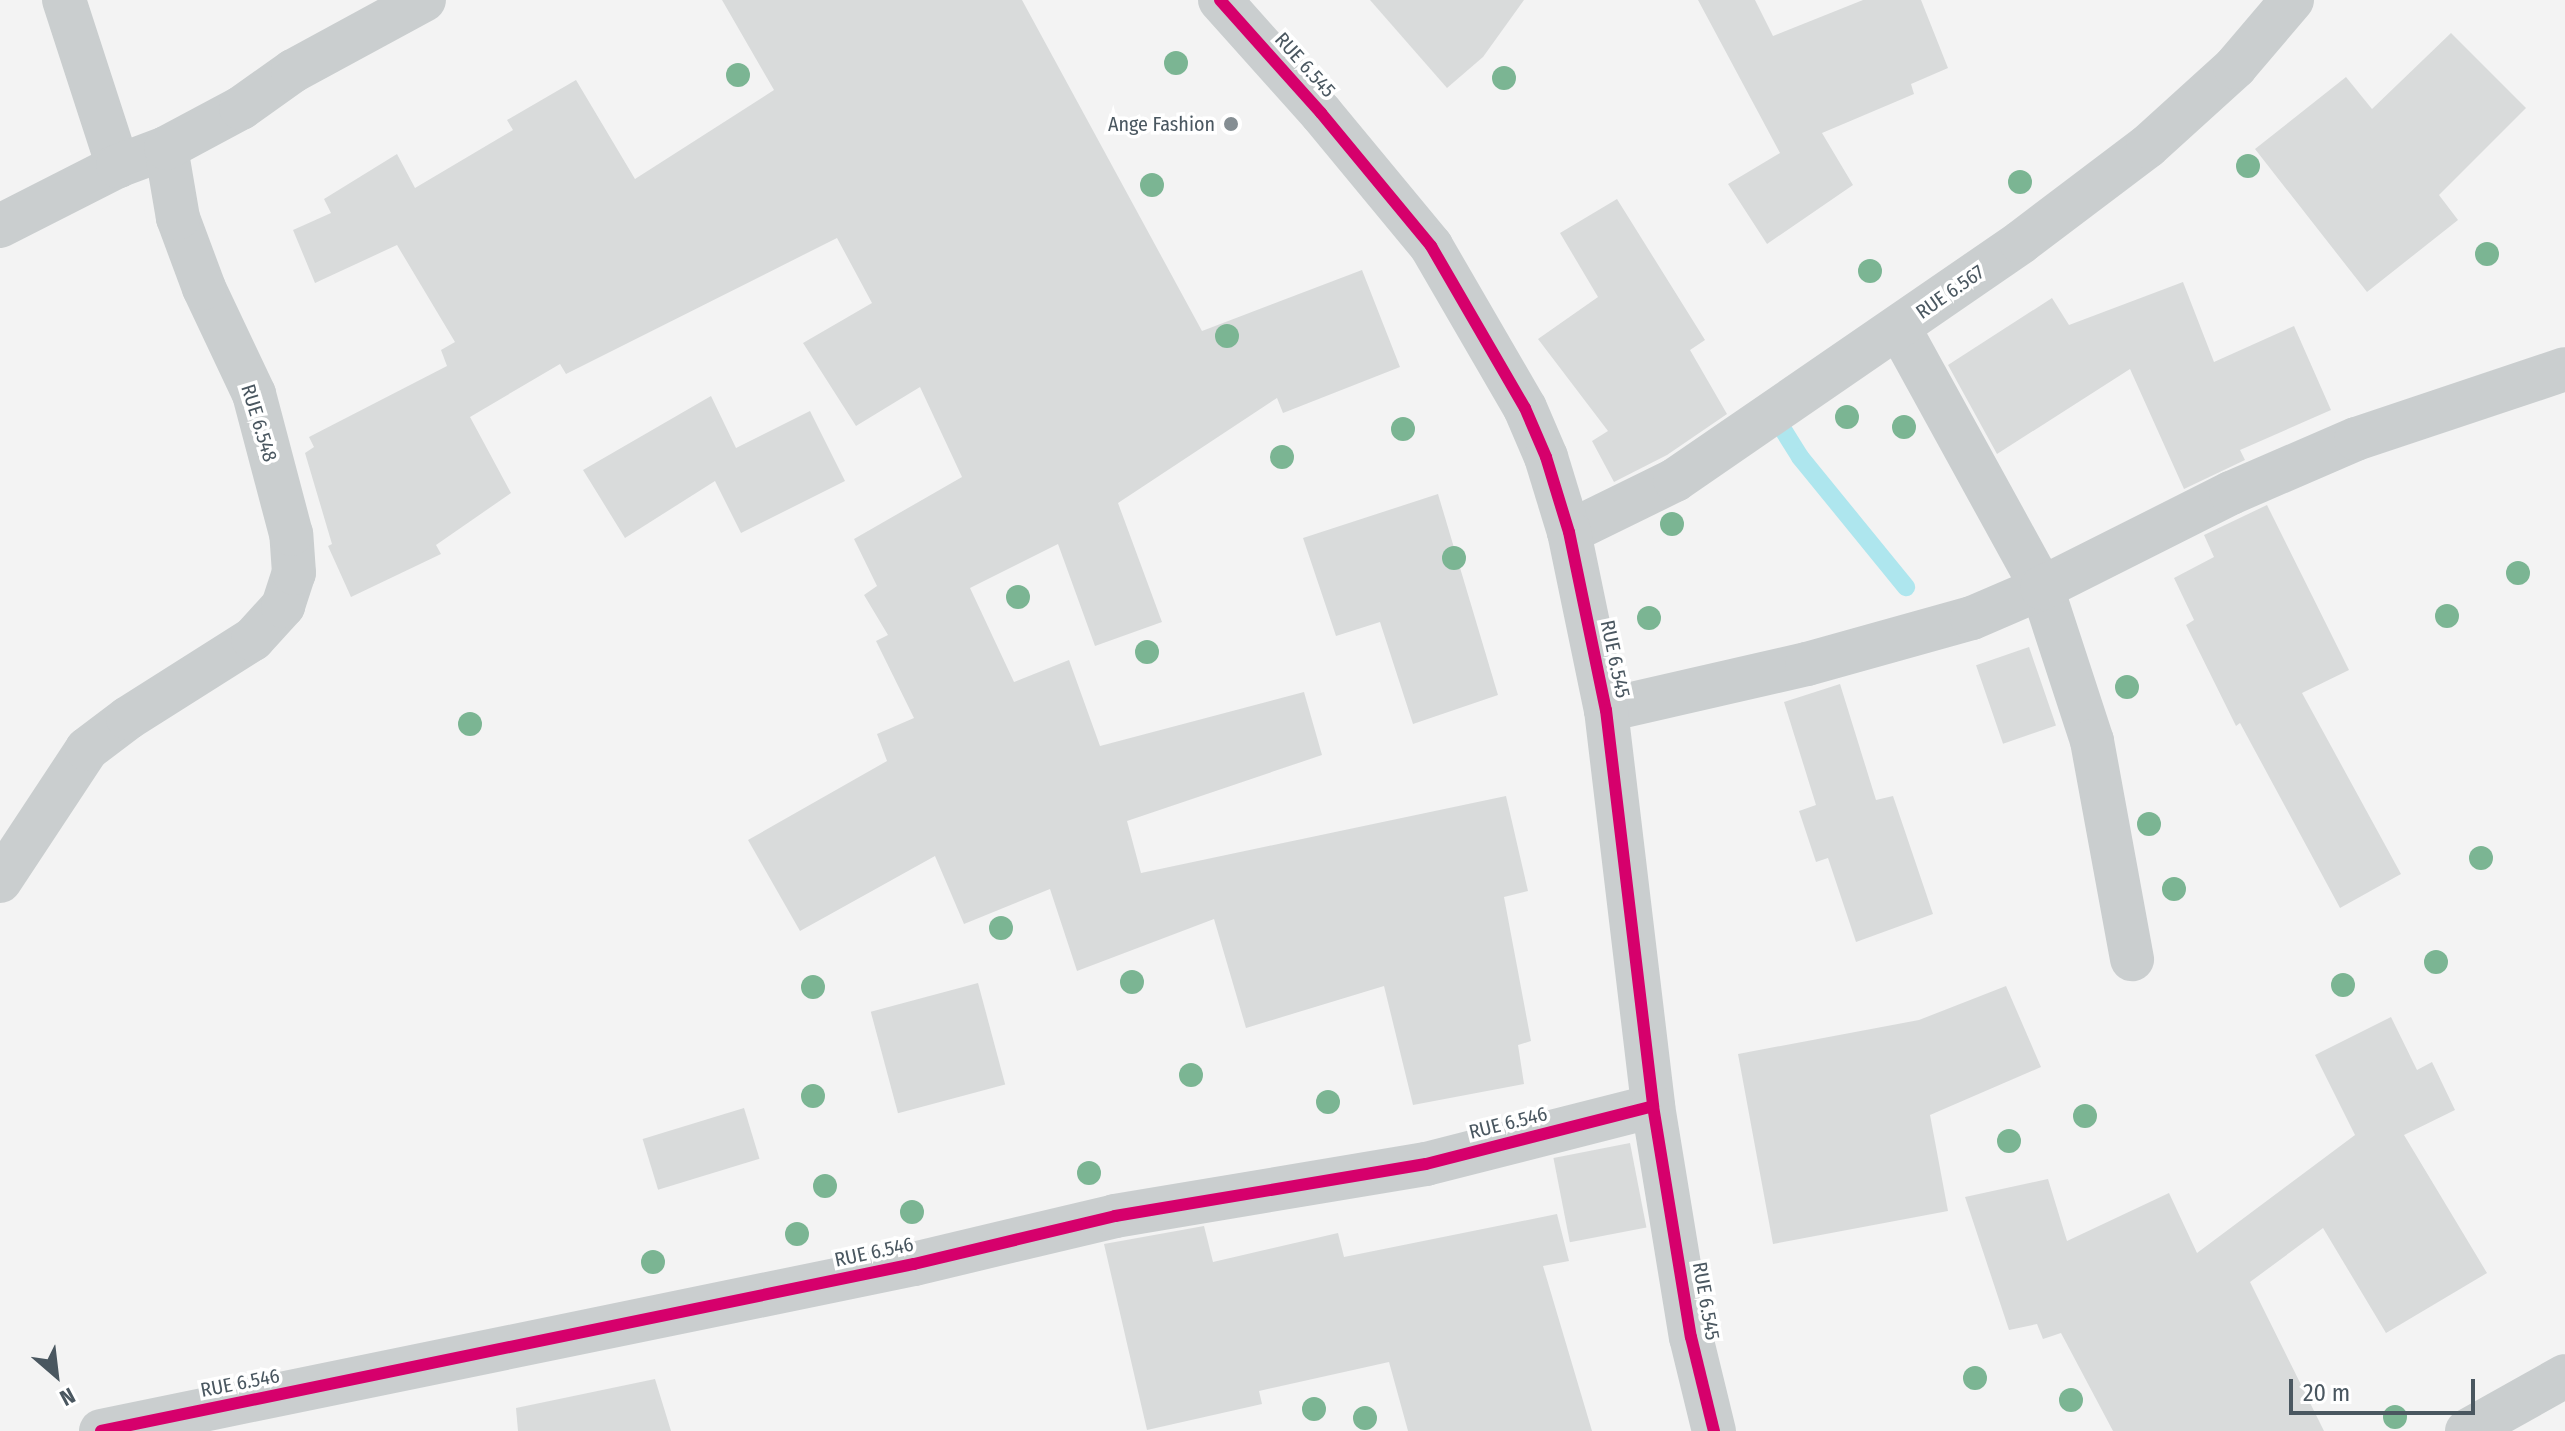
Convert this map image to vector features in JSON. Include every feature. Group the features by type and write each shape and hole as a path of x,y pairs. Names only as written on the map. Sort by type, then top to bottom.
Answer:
{"street":[{"path":"64,0 118,166"},
{"path":"0,226 118,166 166,148 241,108 293,71 424,0"},
{"name":"RUE 6.545","path":"1220,0 1321,113 1431,246 1525,408 1546,457 1569,532 1606,710 1653,1106 1691,1337 1714,1431"},
{"name":"RUE 6.567","path":"1569,532 1675,480 1899,328 2148,146 2235,67 2292,0"},
{"name":"RUE 6.548","path":"0,881 87,749 128,718 253,639 283,606 294,573 291,534 254,394 204,288 178,218 166,148"},
{"path":"1899,328 2042,588 2092,741 2132,959"},
{"path":"1606,710 1807,664 1972,618 2042,588 2231,493 2356,439 2565,369"},
{"name":"RUE 6.546","path":"101,1431 899,1267 1115,1216 1426,1164 1653,1106"},
{"path":"2467,1431 2565,1376"}],"building":[{"path":"722,0 1022,0 1202,331 1362,270 1400,367 1283,413 1277,398 1118,503 1162,622 1095,646 1058,544 970,588 1014,682 1069,660 1100,746 1304,692 1322,755 1127,821 1141,873 1506,796 1528,891 1504,897 1531,1041 1518,1045 1524,1084 1413,1105 1384,986 1246,1028 1214,919 1077,971 1050,889 964,924 935,856 800,931 748,840 887,761 877,734 914,718 876,641 888,635 864,595 877,586 854,539 962,477 920,387 856,426 803,343 872,303 837,238 566,374 560,364 470,417 511,493 436,545 441,554 351,597 328,546 332,544 305,453 314,447 309,437 447,366 441,350 455,342 397,245 315,283 293,230 331,213 324,199 397,154 415,188 513,130 507,120 576,80 635,179 774,90"},
{"path":"1370,0 1524,0 1483,57 1447,88"},
{"path":"1698,0 1755,0 1773,36 1863,0 1921,0 1948,68 1911,84 1914,94 1822,133 1853,185 1767,244 1728,184 1780,153"},
{"path":"2451,33 2526,108 2439,195 2458,220 2367,292 2255,149 2346,77 2372,109"},
{"path":"1617,199 1705,340 1690,350 1727,414 1667,455 1614,482 1592,441 1608,431 1538,339 1598,297 1560,233"},
{"path":"2183,282 2214,362 2294,326 2331,410 2240,450 2245,460 2184,489 2130,369 1997,454 1948,365 2052,298 2069,325"},
{"path":"711,396 736,448 810,411 845,481 741,533 715,481 625,538 583,470"},
{"path":"1438,494 1498,695 1413,724 1380,622 1336,636 1303,538"},
{"path":"2267,505 2349,670 2302,693 2401,874 2340,908 2240,723 2236,726 2186,625 2194,620 2174,578 2214,557 2204,535"},
{"path":"2029,647 2056,725 2003,744 1976,665"},
{"path":"1840,684 1876,800 1893,796 1933,914 1856,942 1828,858 1816,862 1799,811 1816,805 1784,702"},
{"path":"978,983 1005,1084 898,1113 871,1012"},
{"path":"2006,986 2041,1067 1930,1115 1948,1211 1773,1244 1738,1054 1919,1020"},
{"path":"2391,1017 2417,1070 2432,1062 2455,1110 2404,1135 2487,1273 2386,1333 2323,1228 2250,1282 2324,1431 2113,1431 2061,1333 2043,1339 2037,1324 2009,1330 1965,1197 2048,1179 2067,1241 2169,1193 2197,1253 2355,1135 2315,1055"},
{"path":"744,1108 759,1159 658,1190 643,1139"},
{"path":"1630,1143 1646,1227 1570,1242 1553,1158"},
{"path":"1557,1214 1569,1261 1543,1266 1592,1431 1408,1431 1389,1362 1259,1391 1262,1404 1147,1430 1104,1244 1204,1226 1213,1262 1338,1233 1344,1257"},
{"path":"655,1379 671,1431 518,1431 516,1408"}],"waterway":[{"path":"1777,420 1800,457 1906,587"}],"cycle path":[{"path":"1220,0 1321,113 1431,246 1525,408 1546,457 1569,532 1606,710 1653,1106 1691,1337 1714,1431"},
{"path":"101,1431 914,1264 1115,1216 1426,1164 1653,1106"}],"place":[{"name":"Ange Fashion","path":"1231,124"}]}
